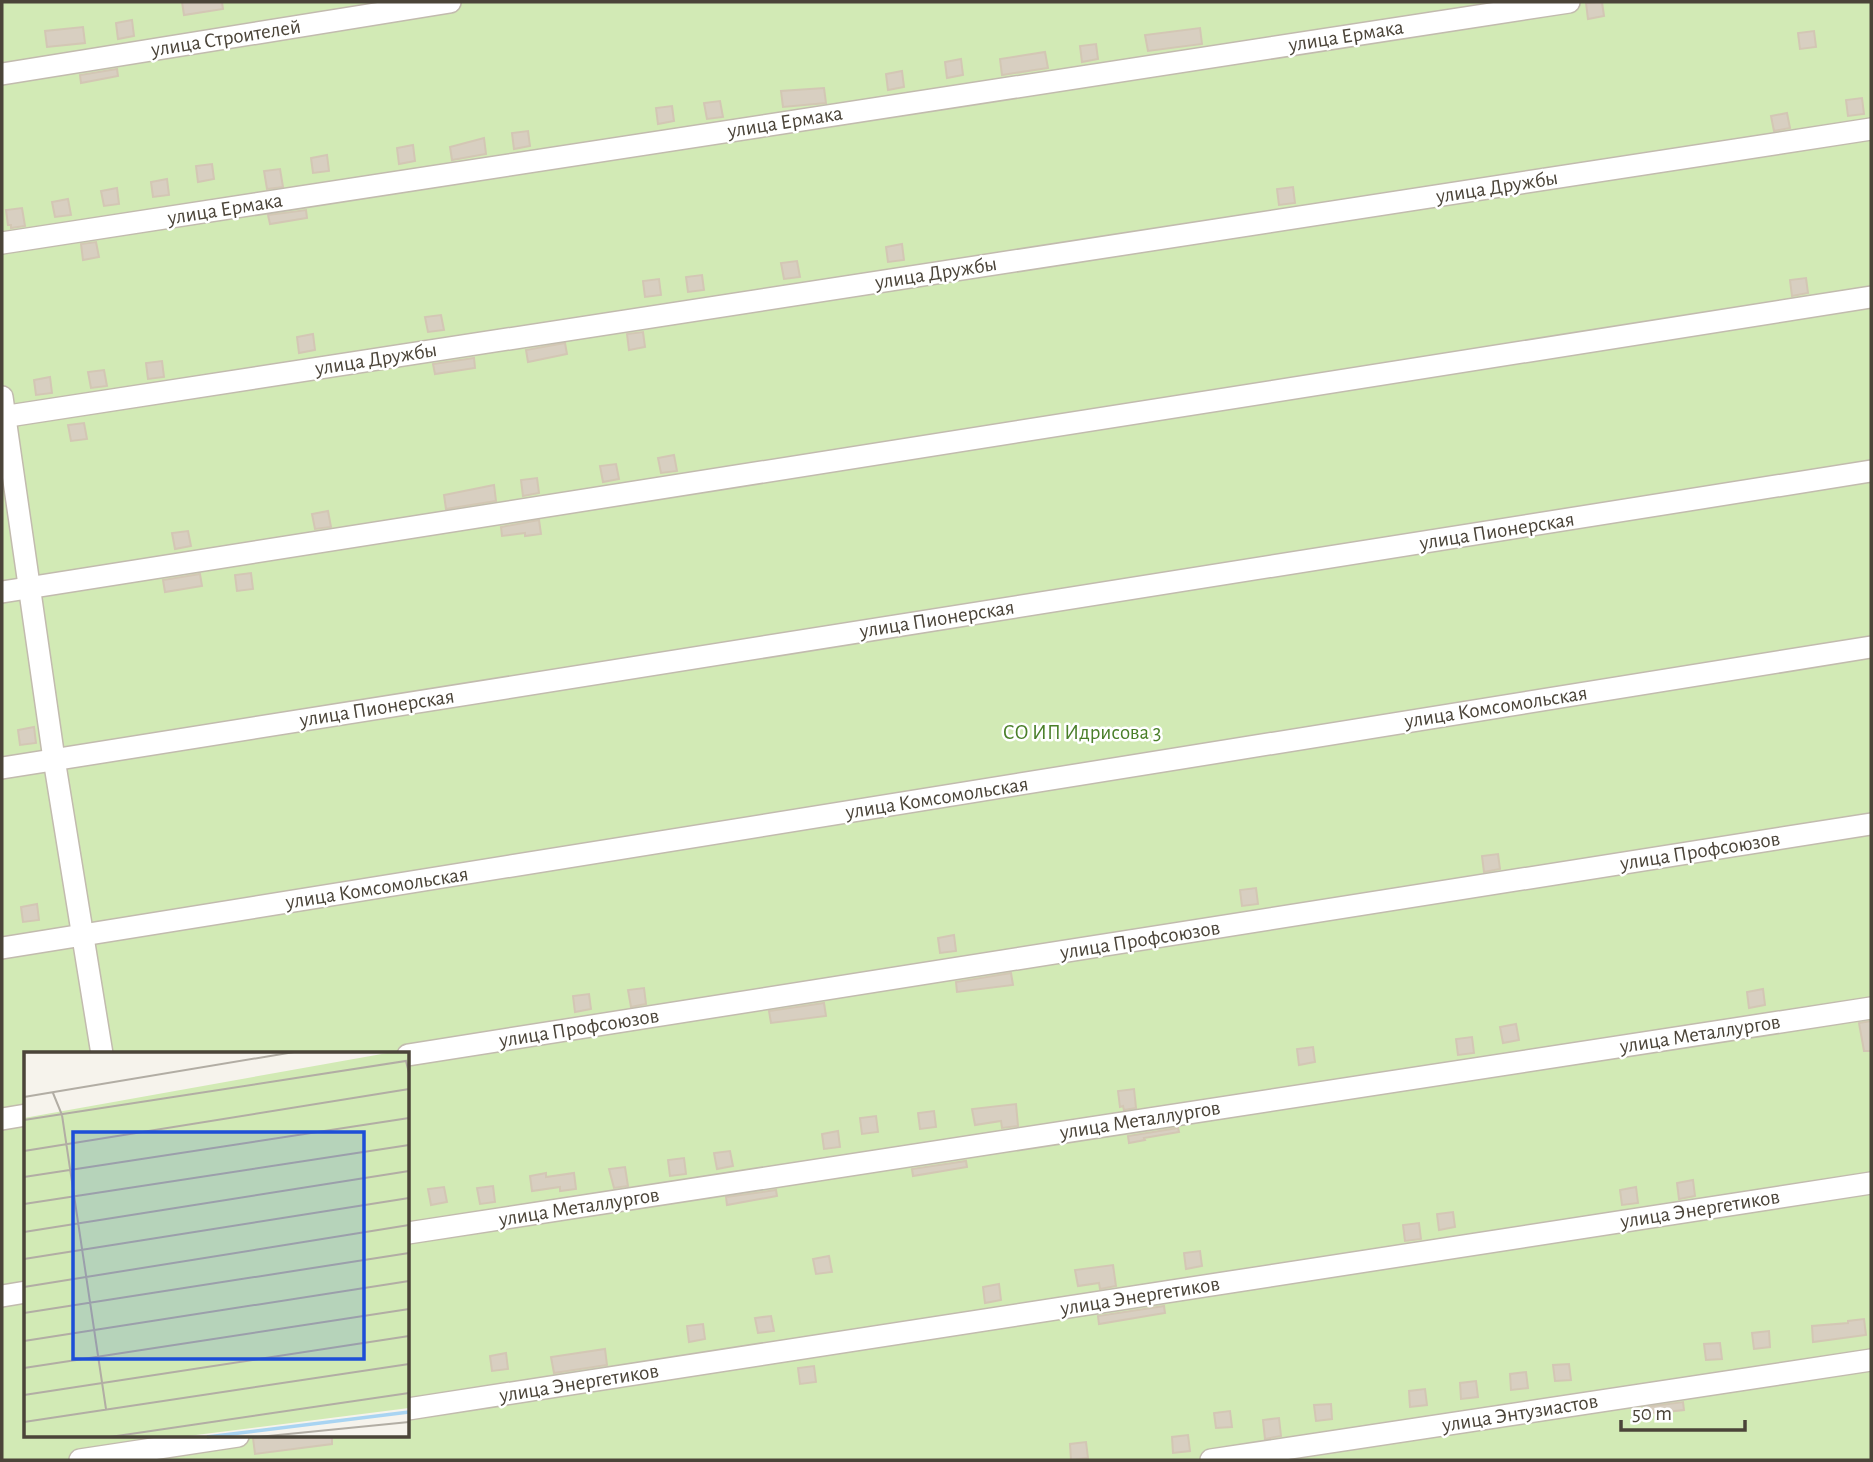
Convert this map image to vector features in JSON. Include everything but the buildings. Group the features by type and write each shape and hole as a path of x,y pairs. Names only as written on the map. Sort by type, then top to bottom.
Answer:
{"street":[{"name":"улица Строителей","path":"2,74 450,2"},
{"name":"улица Ермака","path":"2,243 1569,2"},
{"name":"улица Дружбы","path":"3,410 1871,129"},
{"path":"2,592 1871,298"},
{"path":"3,410 54,760 102,1052"},
{"name":"улица Пионерская","path":"2,768 1871,471"},
{"name":"улица Комсомольская","path":"2,948 1871,647"},
{"name":"улица Профсоюзов","path":"410,1055 1871,824"},
{"name":"улица Металлургов","path":"410,1233 1871,1008"},
{"path":"2,1119 24,1115"},
{"name":"улица Энергетиков","path":"410,1409 1871,1183"},
{"path":"2,1296 24,1292"},
{"name":"улица Энтузиастов","path":"1211,1460 1871,1360"},
{"path":"80,1460 225,1438"}],"green space":[{"name":"СО ИП Идрисова 3","path":"2,2 1871,2 1871,1460 2,1460"}]}
